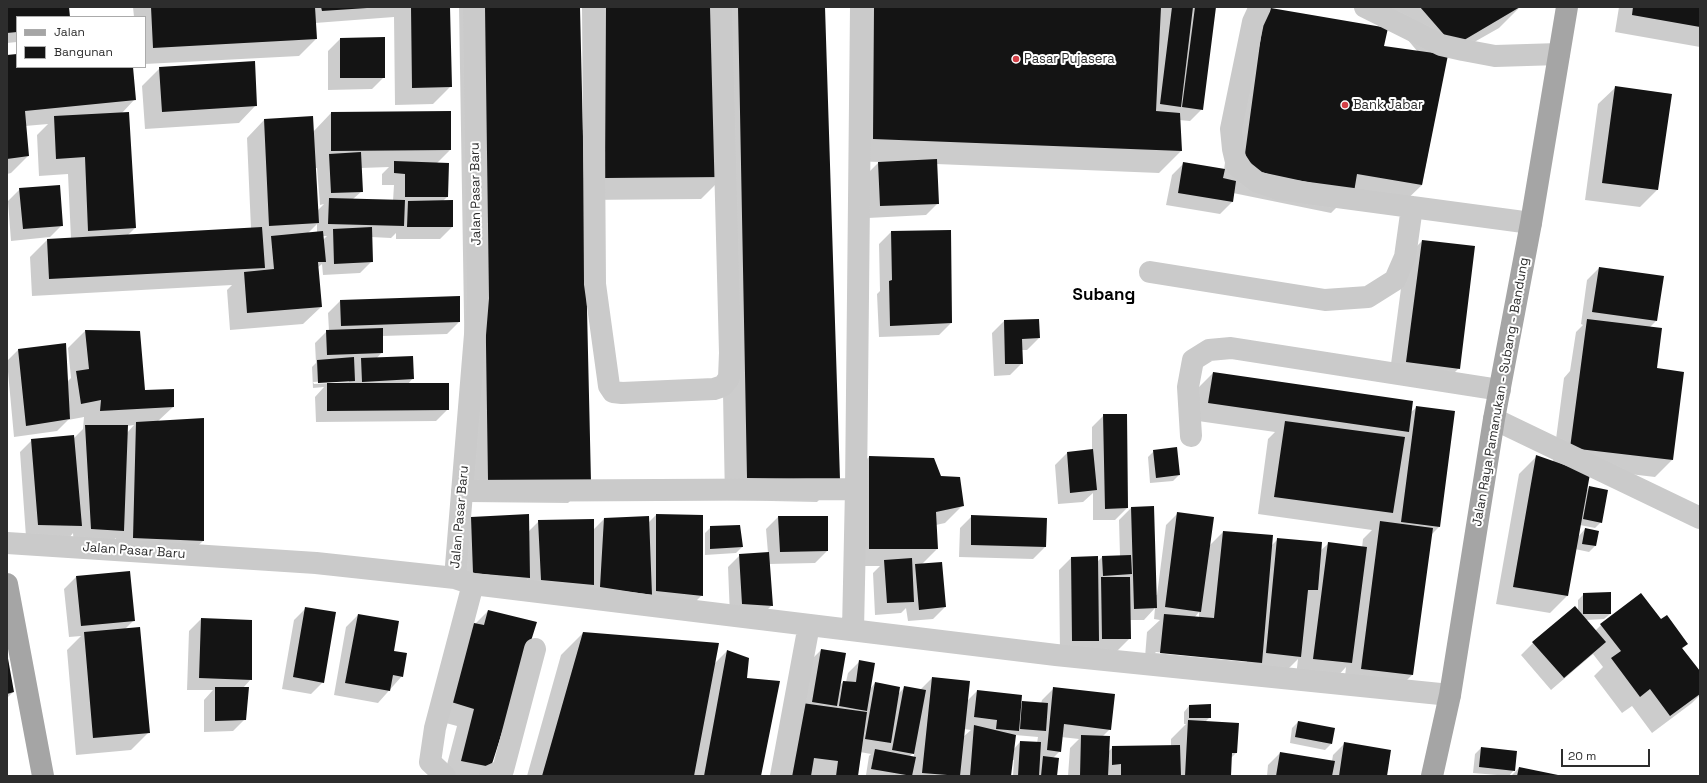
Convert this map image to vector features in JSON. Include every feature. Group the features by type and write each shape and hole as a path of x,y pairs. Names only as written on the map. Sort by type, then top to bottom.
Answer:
{"main road":[{"name":"Jalan Raya Pamanukan - Subang - Bandung","path":"1432,776 1450,695 1494,419 1531,223 1567,7"},
{"path":"7,584 43,776"}],"street":[{"name":"Jalan Pasar Baru","path":"7,543 316,563 464,581 462,491 478,298 474,7"},
{"path":"593,7 595,284 609,386 613,392 622,393 714,389 723,386 729,378 730,361 721,7"},
{"path":"853,630 861,7"},
{"path":"1260,7 1253,22 1231,129 1233,149 1237,166 1257,182 1278,188 1531,223"},
{"path":"1364,7 1441,45 1495,56 1559,54"},
{"path":"1150,272 1325,300 1368,298 1395,280 1405,257 1412,207"},
{"path":"1191,436 1188,387 1193,360 1209,350 1231,348 1500,390"},
{"path":"1494,419 1700,518"},
{"path":"462,491 856,489"},
{"path":"445,776 430,762 435,728 464,581 1056,655 1450,695"},
{"path":"781,776 809,625"},
{"path":"490,776 503,770 535,649"}],"building":[{"path":"7,7 69,7 70,16 16,16 16,32 7,33"},
{"path":"151,7 315,7 317,39 153,48"},
{"path":"321,7 367,7 367,8 322,11"},
{"path":"411,7 450,7 452,87 412,88"},
{"path":"481,7 580,7 591,482 488,480"},
{"path":"606,7 718,7 724,177 605,178"},
{"path":"738,7 825,7 840,480 747,478"},
{"name":"Pasar Pujasera","path":"874,7 1161,7 1156,111 1180,113 1182,151 873,139"},
{"path":"1172,7 1193,7 1181,107 1160,104"},
{"path":"1195,7 1216,7 1203,110 1182,107"},
{"name":"Bank Jabar","path":"1265,7 1388,28 1384,46 1448,55 1422,185 1357,174 1354,192 1256,171 1245,154"},
{"path":"1420,7 1520,7 1454,46"},
{"path":"1633,7 1700,7 1700,27 1632,15"},
{"path":"385,37 385,78 340,78 340,38"},
{"path":"16,54 16,68 133,68 136,100 25,111 29,156 7,159 7,55"},
{"path":"255,61 257,106 162,112 159,67"},
{"path":"1615,86 1672,94 1658,190 1602,183"},
{"path":"451,111 451,150 331,151 331,112"},
{"path":"129,112 136,228 88,231 85,157 56,159 54,116"},
{"path":"313,116 319,223 269,226 264,119"},
{"path":"361,152 363,192 331,193 329,154"},
{"path":"937,159 939,204 880,206 878,162"},
{"path":"394,161 449,163 448,197 405,197 405,174 394,173"},
{"path":"1183,162 1225,169 1223,178 1236,181 1233,202 1178,193"},
{"path":"60,185 63,226 23,229 19,188"},
{"path":"329,198 405,200 404,226 328,224"},
{"path":"453,200 453,227 407,227 408,201"},
{"path":"262,227 265,268 49,279 47,239"},
{"path":"372,227 373,262 334,264 333,229"},
{"path":"951,230 952,323 890,326 889,281 892,280 891,231"},
{"path":"323,231 326,262 318,262 322,307 247,313 244,272 274,269 271,236"},
{"path":"1422,240 1475,246 1460,369 1406,362"},
{"path":"1599,267 1664,276 1657,321 1592,312"},
{"path":"460,296 460,322 341,326 340,300"},
{"path":"1039,319 1040,338 1022,339 1023,364 1005,364 1004,320"},
{"path":"1587,319 1662,328 1657,368 1684,372 1673,460 1570,448"},
{"path":"383,328 383,353 327,355 326,330"},
{"path":"85,330 140,331 145,390 174,389 174,407 100,411 101,400 81,404 76,371 89,369"},
{"path":"66,343 70,419 26,426 18,349"},
{"path":"413,356 414,379 362,382 361,358"},
{"path":"354,357 355,381 318,383 317,360"},
{"path":"1213,372 1413,401 1409,432 1208,403"},
{"path":"327,383 449,383 449,410 327,411"},
{"path":"1416,406 1455,411 1440,527 1401,522"},
{"path":"1103,414 1127,414 1128,508 1105,509"},
{"path":"204,418 204,541 133,538 136,422"},
{"path":"1285,421 1405,437 1393,513 1274,497"},
{"path":"85,425 128,425 124,531 91,529"},
{"path":"74,435 82,526 38,525 31,439"},
{"path":"1177,447 1180,475 1156,478 1153,450"},
{"path":"1093,449 1097,490 1070,493 1067,452"},
{"path":"1536,455 1590,474 1568,596 1513,587"},
{"path":"869,456 934,458 941,476 960,477 964,506 936,512 938,549 869,549"},
{"path":"1589,486 1608,490 1602,523 1583,519"},
{"path":"1154,506 1157,608 1134,609 1131,507"},
{"path":"1177,512 1214,517 1201,612 1165,607"},
{"path":"529,514 530,578 473,573 471,517"},
{"path":"656,514 703,515 703,596 656,591"},
{"path":"971,515 1047,518 1046,547 971,545"},
{"path":"649,516 652,595 600,587 604,518"},
{"path":"778,516 828,516 828,551 780,552"},
{"path":"594,519 594,585 541,580 538,520"},
{"path":"1380,521 1433,528 1413,675 1361,669"},
{"path":"740,525 743,547 710,549 710,526"},
{"path":"1585,528 1599,531 1596,546 1582,544"},
{"path":"1223,531 1273,535 1262,663 1160,653 1164,614 1214,618"},
{"path":"1277,538 1322,542 1318,590 1308,590 1301,657 1266,653"},
{"path":"1328,542 1367,547 1352,663 1313,659"},
{"path":"769,552 773,606 742,604 739,554"},
{"path":"1131,555 1132,574 1103,576 1102,556"},
{"path":"1098,556 1099,641 1072,641 1071,557"},
{"path":"912,558 914,602 887,603 884,560"},
{"path":"942,562 946,607 919,610 915,564"},
{"path":"130,571 135,621 81,626 76,576"},
{"path":"1101,577 1130,577 1131,639 1102,639"},
{"path":"1611,592 1611,614 1583,614 1583,593"},
{"path":"1641,593 1661,619 1667,615 1688,644 1682,648 1700,671 1700,694 1670,716 1650,689 1640,697 1611,658 1621,651 1600,624"},
{"path":"1575,606 1606,642 1564,678 1532,642"},
{"path":"305,607 336,612 324,683 293,677"},
{"path":"488,610 537,622 491,767 461,761 474,709 448,701 469,622 484,625"},
{"path":"358,614 399,621 394,651 407,653 403,677 393,675 390,691 345,683"},
{"path":"201,618 252,620 252,680 199,678"},
{"path":"140,627 150,733 93,738 84,632"},
{"path":"583,632 719,643 694,776 542,776"},
{"path":"821,649 846,653 837,706 812,702"},
{"path":"727,650 749,658 747,678 780,681 761,776 704,776"},
{"path":"7,653 14,692 7,694"},
{"path":"859,660 875,663 867,711 839,706 843,681 856,682"},
{"path":"932,677 970,681 960,776 922,773"},
{"path":"875,682 900,687 891,743 865,739"},
{"path":"904,686 926,690 914,754 892,750"},
{"path":"215,687 249,687 246,720 215,721"},
{"path":"1053,687 1115,694 1111,730 1064,724 1061,752 1047,750"},
{"path":"977,690 1022,695 1019,731 996,729 997,720 974,717"},
{"path":"1022,701 1048,703 1046,731 1020,729"},
{"path":"802,703 867,712 858,776 836,776 838,761 814,758 811,776 791,776"},
{"path":"1211,704 1211,718 1189,718 1189,705"},
{"path":"1188,720 1239,723 1237,753 1232,753 1231,776 1185,776"},
{"path":"1298,721 1335,728 1332,744 1295,737"},
{"path":"974,725 1016,735 1011,776 970,776"},
{"path":"1081,735 1110,736 1108,776 1080,776"},
{"path":"1020,741 1041,742 1039,776 1018,776"},
{"path":"1344,742 1391,750 1387,776 1339,776"},
{"path":"1180,745 1181,776 1121,776 1121,764 1112,765 1112,746"},
{"path":"1481,747 1517,751 1515,771 1479,767"},
{"path":"875,749 916,757 912,776 871,769"},
{"path":"1280,752 1335,761 1332,776 1276,776"},
{"path":"1043,756 1059,758 1057,776 1041,776"},
{"path":"1519,767 1558,775 1558,776 1517,776"}],"place":[{"name":"Pasar Pujasera","path":"1016,59"},
{"name":"Bank Jabar","path":"1345,105"}],"district":[{"name":"Subang","path":"1104,295"}]}
